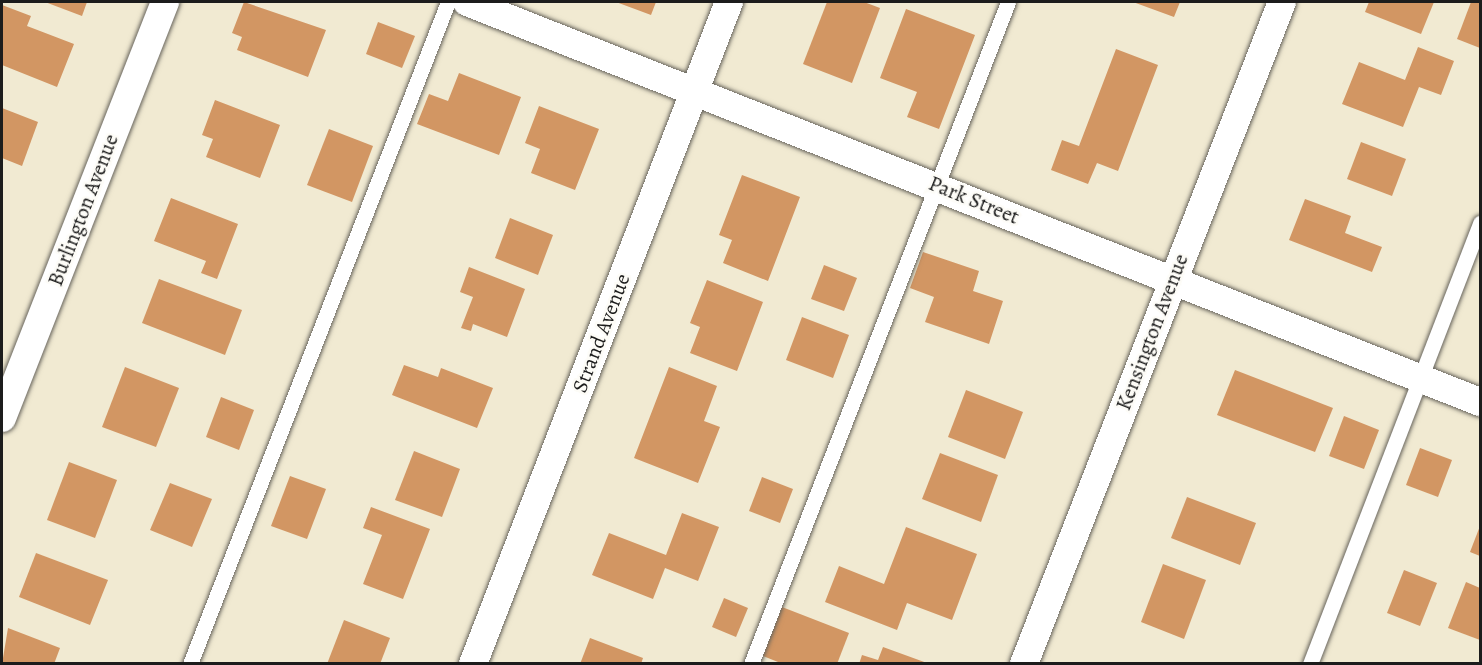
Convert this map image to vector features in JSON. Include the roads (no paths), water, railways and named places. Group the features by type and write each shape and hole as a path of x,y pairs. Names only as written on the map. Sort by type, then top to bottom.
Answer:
{"street":[{"name":"Burlington Avenue","path":"2,418 165,2"},
{"name":"Park Street","path":"467,2 937,184 1480,402"},
{"name":"Strand Avenue","path":"473,663 729,2"},
{"name":"Kensington Avenue","path":"1024,663 1282,2"}],"lane":[{"path":"190,663 448,2"},
{"path":"751,663 1008,2"},
{"path":"1310,663 1480,223"}]}
